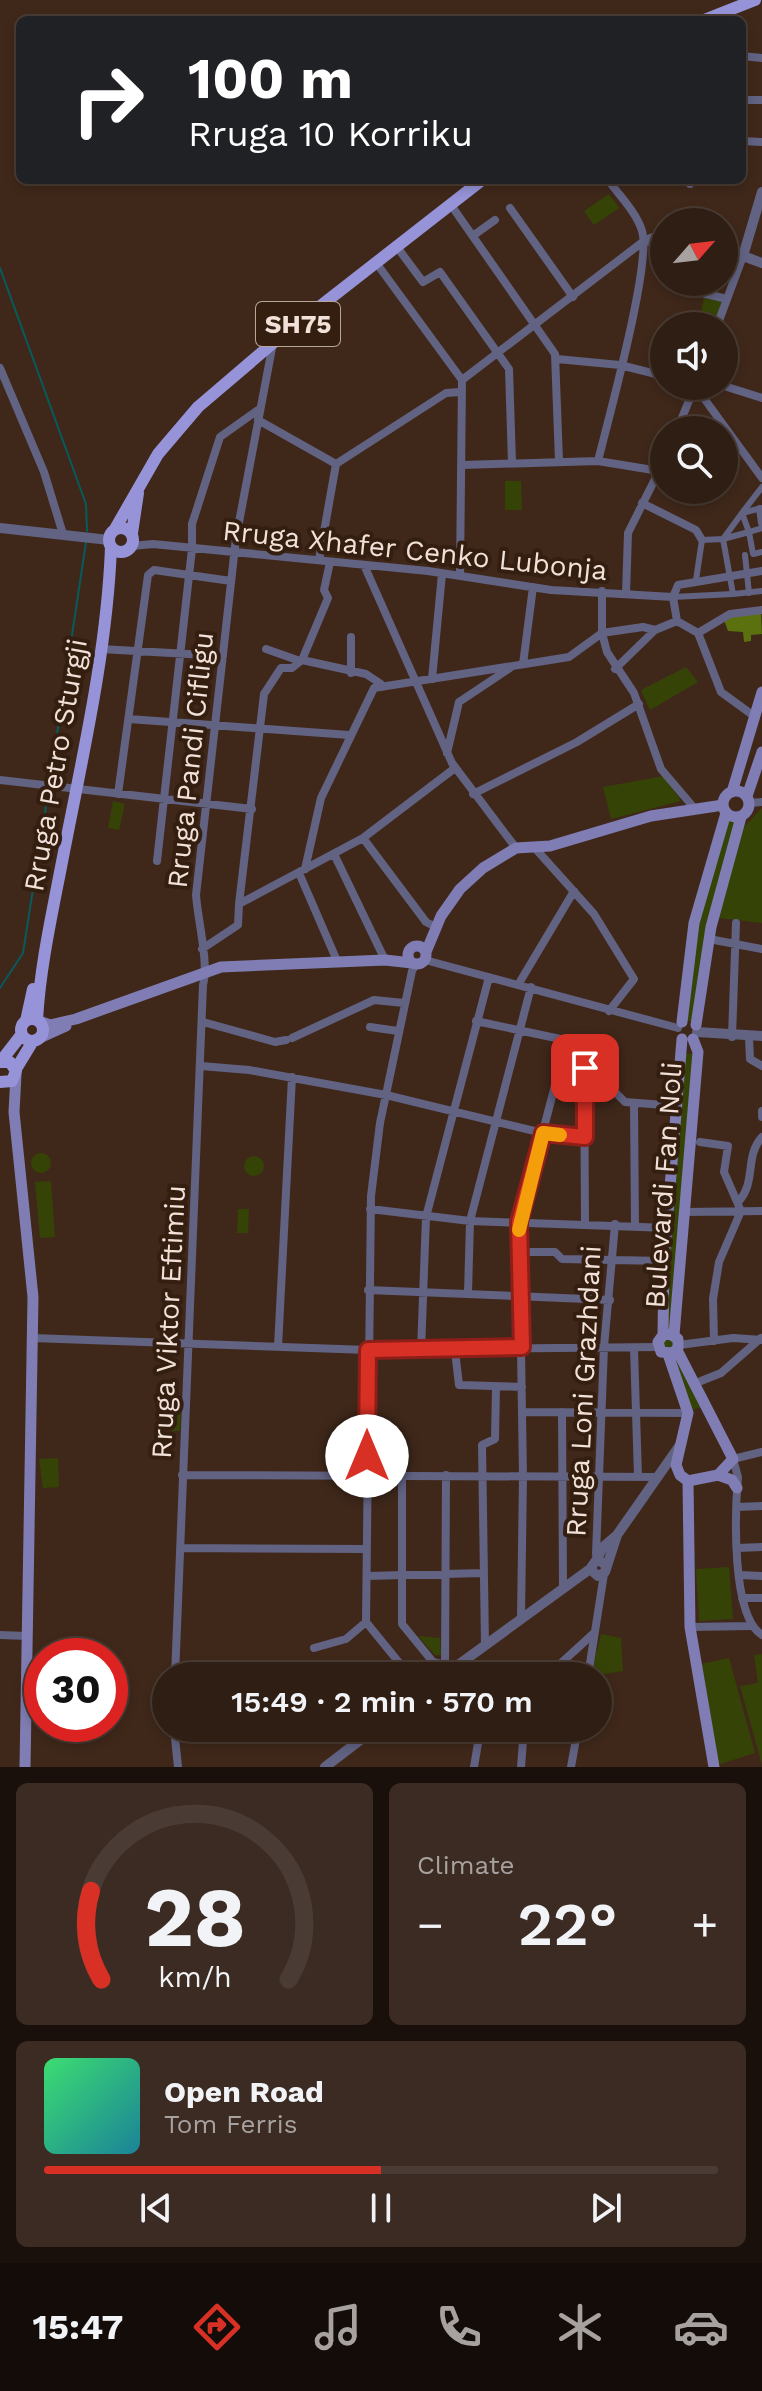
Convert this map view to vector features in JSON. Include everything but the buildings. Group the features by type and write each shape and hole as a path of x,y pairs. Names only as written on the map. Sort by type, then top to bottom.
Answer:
{"main road":[{"path":"714,16 755,0"},
{"name":"SH75","path":"139,491 158,454 189,416 273,343 477,184"},
{"path":"109,539 139,491"},
{"name":"Rruga Petro Sturgji","path":"111,587 130,542 139,491"},
{"path":"109,539 124,528 130,542"},
{"path":"109,539 130,542"},
{"name":"Rruga Petro Sturgji","path":"32,1029 111,587 109,539"},
{"path":"762,692 732,792 753,800 762,752"},
{"name":"Bulevardi Fan Noli","path":"670,1344 686,1212 698,1052 688,1031 694,923 724,809 732,792"},
{"name":"Bulevardi Fan Noli","path":"688,1413 670,1344 664,1261 677,1106 688,1031 709,939 741,817 753,800"},
{"path":"420,960 436,927 471,878 516,848 550,846 651,816 695,809 724,809 741,817"},
{"path":"385,960 412,948 436,927"},
{"path":"412,948 420,960"},
{"path":"412,948 408,960 420,960"},
{"path":"32,1029 76,1019 221,967 420,960"},
{"path":"0,1062 32,1029 76,1019"},
{"path":"14,1112 1,1082 10,1082 16,1072 32,1029"},
{"path":"0,1062 10,1062 16,1072 14,1112 31,1250 25,1767"},
{"path":"670,1344 733,1459 718,1475"},
{"path":"688,1413 676,1465 684,1478 690,1627 714,1767"},
{"path":"684,1478 718,1475 732,1480 737,1488"}],"street":[{"path":"598,461 644,241 638,221 611,184"},
{"path":"722,312 762,192"},
{"path":"451,205 537,324 557,359 559,461"},
{"path":"510,208 573,297"},
{"path":"474,235 495,220"},
{"path":"462,380 650,238"},
{"path":"644,241 650,242"},
{"path":"397,247 423,282 440,272 511,373 512,463"},
{"path":"738,254 762,263"},
{"path":"738,256 743,256"},
{"path":"377,264 462,380 460,576"},
{"path":"714,296 727,299"},
{"name":"Rruga Pandi Cifligu","path":"206,971 196,895 231,581 273,343"},
{"path":"557,359 620,365 650,372"},
{"path":"0,368 44,472 63,534"},
{"path":"738,390 762,398"},
{"path":"319,560 336,464 446,393 461,392"},
{"path":"157,861 166,800 192,524 220,437 258,415 336,464"},
{"path":"738,450 762,478"},
{"path":"462,465 598,461 650,470"},
{"path":"733,594 723,539 762,487"},
{"path":"626,594 628,533 650,488"},
{"path":"642,503 696,530 702,540 696,580"},
{"path":"702,540 723,539 762,526 761,508 742,513"},
{"path":"742,513 749,532 749,593"},
{"path":"0,528 109,539"},
{"name":"Rruga Xhafer Cenko Lubonja","path":"130,542 364,565 533,587 673,597"},
{"path":"726,558 762,552"},
{"path":"202,949 238,925 264,694 281,668 292,668 301,661 328,598 324,590 330,562"},
{"path":"364,565 447,754 473,794 516,848"},
{"path":"118,794 150,571 231,581"},
{"path":"677,621 673,597 678,585 762,571"},
{"path":"432,679 442,574"},
{"path":"523,664 533,587"},
{"path":"602,591 602,633 615,669 639,704 661,769 695,809"},
{"path":"673,597 762,591"},
{"path":"698,633 730,614 762,610"},
{"path":"615,669 655,630 677,621"},
{"path":"677,621 698,633 721,692 754,716"},
{"path":"338,963 302,871 321,798 371,692 381,684 416,682 569,657 602,633 643,627 655,630"},
{"path":"351,637 351,673"},
{"path":"101,649 223,656"},
{"path":"266,649 301,661 366,674 381,684"},
{"path":"447,754 459,702 511,667"},
{"path":"473,794 577,742 639,704"},
{"path":"129,719 349,735"},
{"path":"239,904 363,838 455,768"},
{"path":"0,780 252,809"},
{"path":"363,838 426,922 436,927"},
{"path":"533,846 594,914 634,979 609,1011"},
{"path":"334,854 385,960"},
{"path":"518,985 574,891"},
{"path":"732,1037 736,923"},
{"path":"709,939 762,949"},
{"path":"399,1662 366,1622 370,1209 398,1031 404,1003 420,960 688,1031 732,1037 762,1036"},
{"name":"Rruga Viktor Eftimiu","path":"177,1662 182,1475 206,971"},
{"path":"421,1351 426,1217 489,977"},
{"path":"468,1293 470,1221 531,987"},
{"path":"203,1022 275,1042 289,1039 374,1000 404,1003"},
{"path":"476,1021 584,1044 585,1225"},
{"path":"370,1027 398,1031"},
{"path":"749,1038 750,1059 762,1066"},
{"path":"521,1618 523,1412 519,1222 567,1040"},
{"path":"201,1066 292,1077 386,1095 543,1133 585,1137"},
{"path":"585,1068 595,1072 622,1101 677,1106"},
{"path":"278,1347 292,1077"},
{"path":"634,1104 635,1227"},
{"path":"762,1111 762,1117"},
{"path":"714,1341 713,1299 719,1262 749,1185 752,1148 762,1137"},
{"path":"700,1142 728,1146 724,1172 740,1206"},
{"path":"686,1212 740,1206 762,1211"},
{"path":"370,1209 470,1221 668,1228"},
{"name":"Rruga Loni Grazhdani","path":"594,1563 604,1347 615,1224"},
{"path":"520,1252 555,1252 562,1259 664,1261"},
{"path":"368,1290 610,1300"},
{"path":"32,1338 421,1351 522,1347 634,1348 762,1339"},
{"path":"701,1381 721,1373 762,1339"},
{"path":"634,1348 638,1477"},
{"path":"455,1351 459,1385 522,1387"},
{"path":"485,1645 483,1443 495,1439 496,1387"},
{"path":"523,1412 688,1413"},
{"path":"562,1412 563,1586"},
{"path":"459,1662 594,1563 681,1443"},
{"path":"762,1452 733,1459 742,1598 751,1626 762,1635"},
{"path":"182,1475 367,1473 684,1478"},
{"path":"402,1474 404,1630 433,1662"},
{"path":"445,1662 446,1475"},
{"path":"737,1507 762,1506"},
{"path":"590,1662 605,1570 617,1535"},
{"path":"738,1548 762,1547"},
{"path":"181,1548 366,1549"},
{"path":"594,1563 596,1575 605,1570"},
{"path":"367,1576 483,1573"},
{"path":"740,1575 762,1576"},
{"path":"742,1598 762,1598"},
{"path":"314,1648 346,1639 366,1622"},
{"path":"690,1627 751,1626"},
{"path":"562,1662 594,1633"},
{"path":"0,1635 27,1636"},
{"path":"175,1742 178,1767"},
{"path":"325,1767 358,1742"},
{"path":"474,1767 478,1742"},
{"path":"521,1767 523,1742"},
{"path":"571,1767 575,1742"}],"green space":[{"path":"609,194 619,208 594,225 584,211"},
{"path":"704,297 723,301 719,312 701,312"},
{"path":"505,481 521,481 522,510 505,510"},
{"path":"761,613 762,634 751,635 751,641 744,642 743,632 728,631 724,620 732,615"},
{"path":"686,667 698,682 650,710 641,690"},
{"path":"664,776 681,801 611,819 603,787"},
{"path":"113,801 125,804 119,830 108,828"},
{"path":"762,808 762,923 718,918 743,828"},
{"path":"726,815 739,818 695,1022 683,1020 691,942"},
{"path":"683,1053 696,1054 673,1331 704,1406 689,1411 660,1342"},
{"path":"41,1153 48,1156 51,1163 48,1170 41,1173 34,1170 31,1163 34,1156"},
{"path":"254,1156 261,1159 264,1166 261,1173 254,1176 247,1173 244,1166 247,1159"},
{"path":"51,1181 55,1237 40,1238 35,1182"},
{"path":"238,1209 249,1209 248,1233 237,1233"},
{"path":"170,1398 182,1398 180,1431 168,1431"},
{"path":"58,1458 59,1487 43,1488 39,1459"},
{"path":"729,1567 733,1619 699,1621 696,1569"},
{"path":"601,1634 621,1638 623,1671 612,1673 612,1662 594,1662"},
{"path":"418,1636 440,1638 441,1655 435,1655"},
{"path":"762,1654 762,1765 740,1686 758,1683 754,1655"},
{"path":"729,1658 755,1753 714,1766 696,1665"}],"waterway":[{"path":"0,268 86,504 87,531"},
{"path":"50,781 86,542"},
{"path":"0,988 23,953 49,787"}],"slow traffic":[{"path":"519,1230 543,1133 560,1135"}],"route":[{"path":"367,1456 368,1350 455,1351 522,1347 519,1222 543,1133 585,1137 585,1068"}]}
